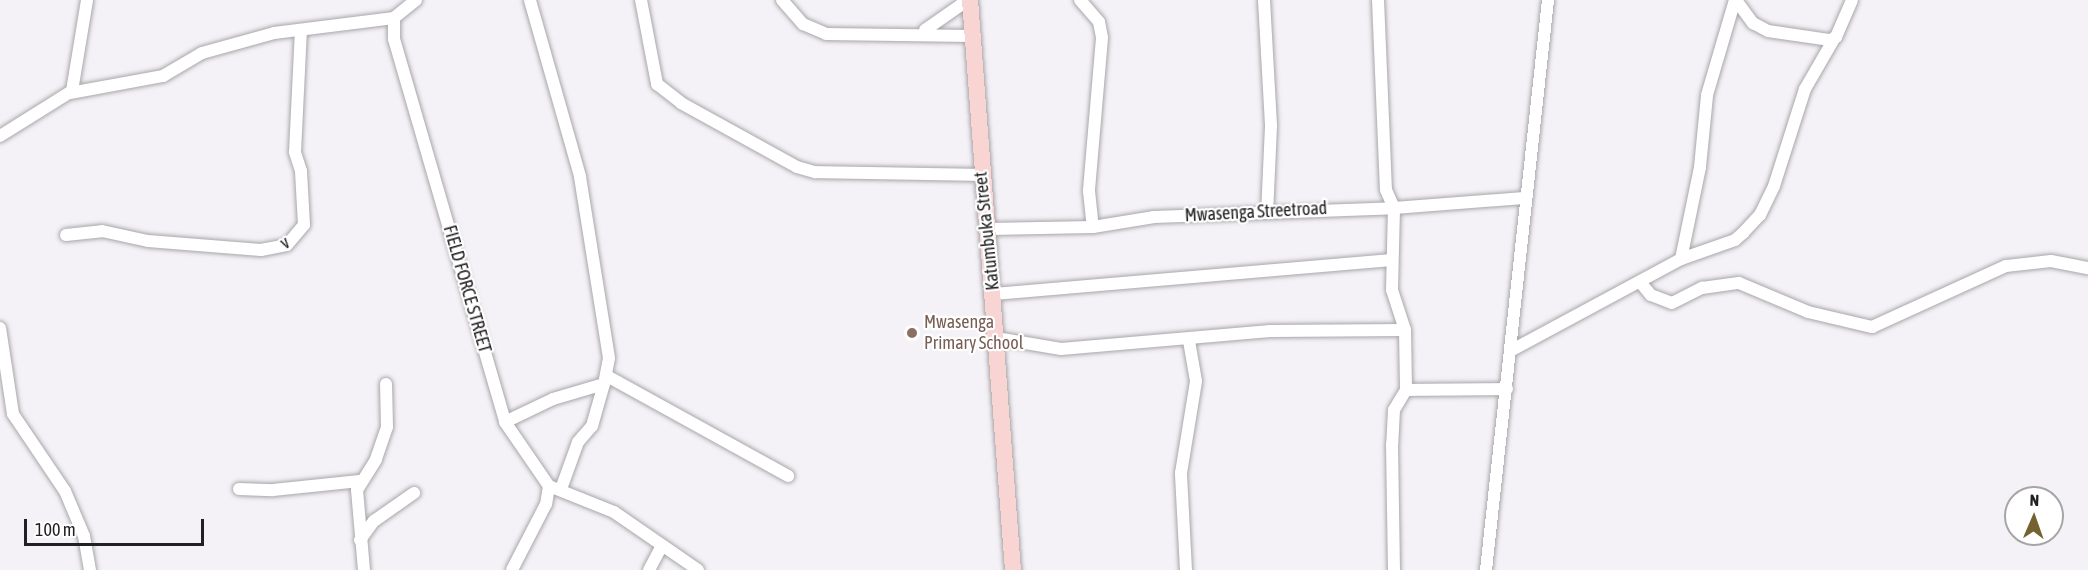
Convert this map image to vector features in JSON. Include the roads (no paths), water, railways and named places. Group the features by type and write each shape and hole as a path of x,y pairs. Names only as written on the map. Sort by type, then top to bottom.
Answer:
{"main road":[{"name":"Katumbuka Street","path":"969,0 980,175 989,229 1013,570"}],"street":[{"path":"70,93 80,68 87,0"},
{"path":"2,137 70,93 163,76 202,53 274,33 394,18 416,0"},
{"path":"512,570 576,448 592,426 606,380 606,319 580,176 530,0"},
{"path":"641,0 657,84 681,103 777,157 815,172 980,175"},
{"path":"782,0 803,24 826,34 921,32 971,36"},
{"path":"921,32 969,0"},
{"path":"1080,0 1099,22 1102,38 1089,190 1093,227"},
{"path":"1264,0 1271,126 1267,213"},
{"path":"1378,0 1386,190 1394,208 1392,290 1405,330 1406,390 1394,410 1394,570"},
{"path":"1486,570 1495,457 1512,350 1524,198 1542,87 1548,0"},
{"path":"1735,0 1753,23 1768,31 1834,39"},
{"path":"1681,259 1700,167 1707,95 1735,0"},
{"path":"1512,350 1573,314 1641,282 1681,259 1735,240 1760,215 1777,180 1804,89 1834,39 1851,0"},
{"name":"FIELD FORCE STREET","path":"394,18 394,39 505,423 555,488"},
{"name":"v","path":"66,235 102,231 148,241 261,250 287,245 304,225 303,181 295,152 301,31"},
{"name":"Mwasenga Streetroad","path":"989,229 1093,227 1154,217 1394,208 1524,198"},
{"path":"994,294 1392,260"},
{"path":"1641,282 1651,295 1672,303 1702,288 1739,283 1808,312 1872,327 2006,266 2051,261 2088,268"},
{"path":"0,328 13,414 65,491 84,536 90,570"},
{"path":"996,338 1061,349 1189,341 1270,331 1405,330"},
{"path":"1186,570 1181,473 1196,381 1189,341"},
{"path":"505,423 553,399 606,380 788,476"},
{"path":"364,570 357,506 360,481 376,459 387,427 386,384"},
{"path":"1406,390 1507,389"},
{"path":"239,489 273,490 337,481 360,481"},
{"path":"337,481 357,506"},
{"path":"555,488 614,512 661,547 698,570"},
{"path":"360,540 374,521 414,493"},
{"path":"649,570 661,547"}],"place":[{"name":"Mwasenga Primary School","path":"912,333"}]}
